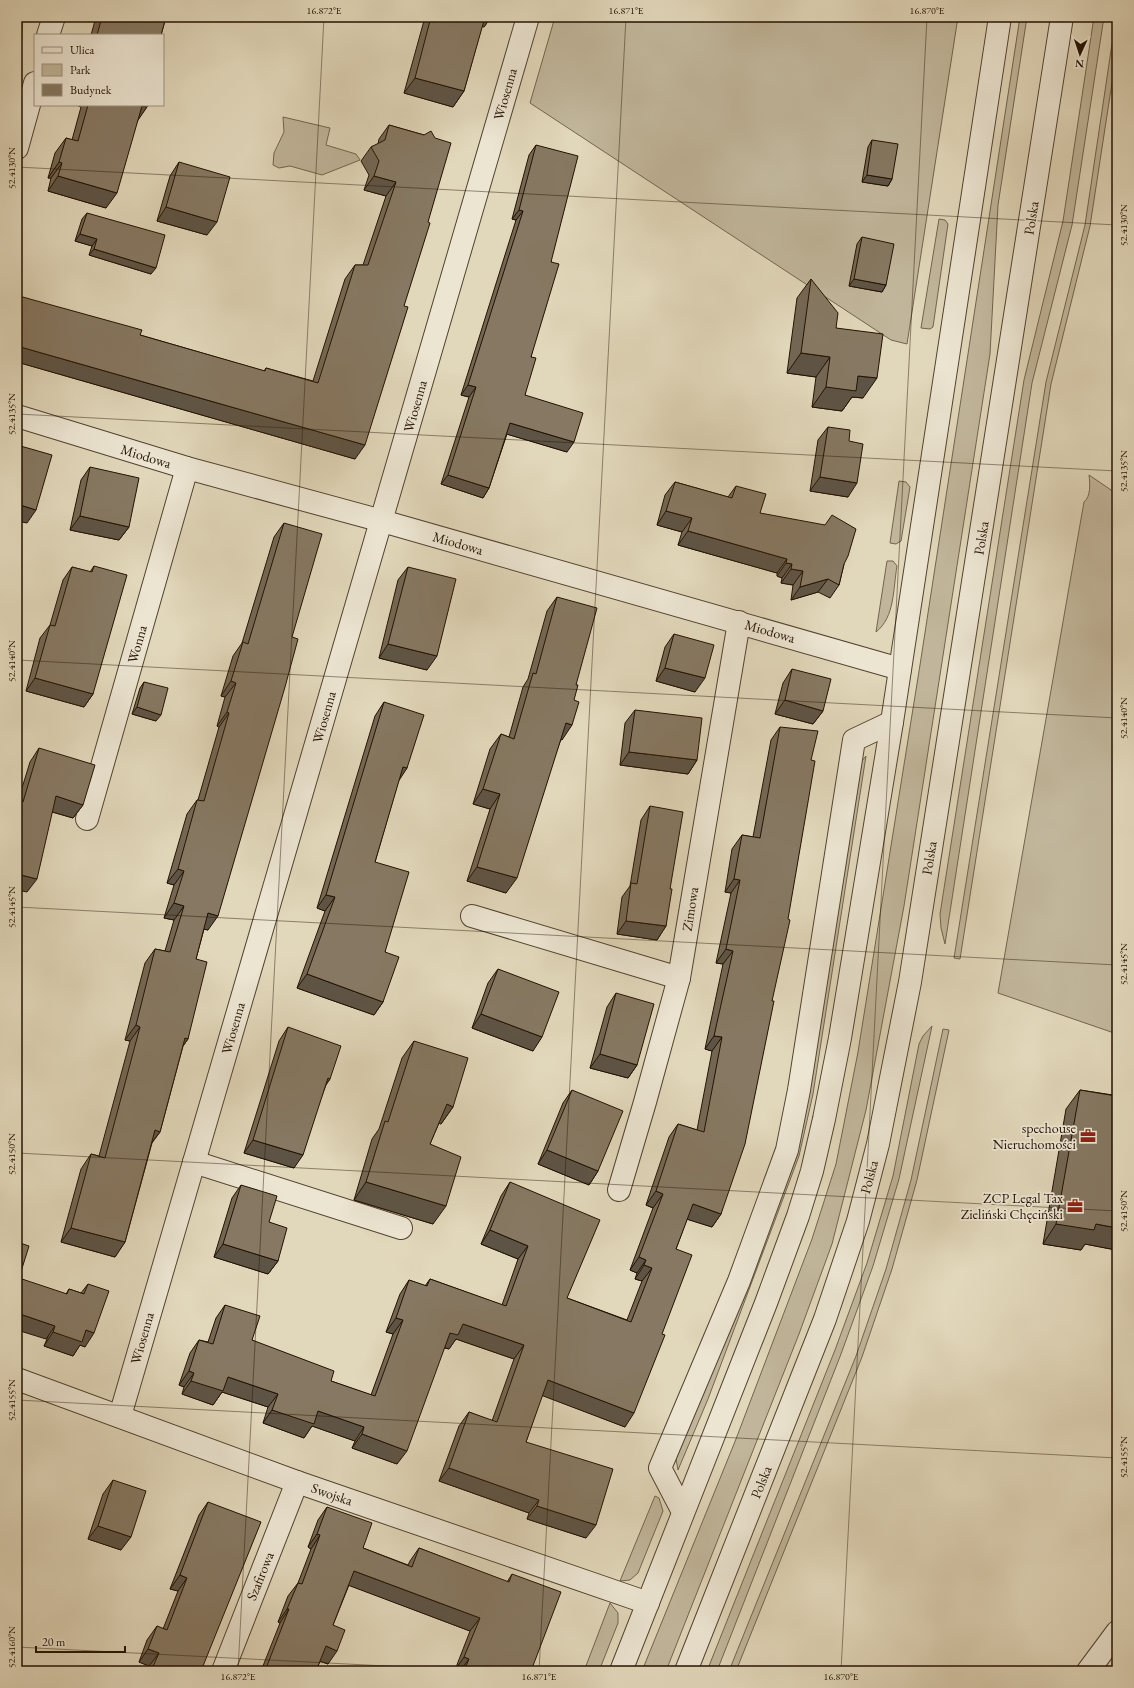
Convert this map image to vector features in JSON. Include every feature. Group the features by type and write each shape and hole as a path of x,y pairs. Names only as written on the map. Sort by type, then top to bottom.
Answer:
{"street":[{"path":"48,34 54,17"},
{"name":"Wiosenna","path":"120,1416 528,17"},
{"path":"621,1671 766,1303 798,1216 812,1171 840,1038 892,722 1000,17"},
{"name":"Polska","path":"686,1671 825,1319 858,1221 878,1144 911,974 1062,17"},
{"path":"17,148 34,87"},
{"name":"Miodowa","path":"17,416 187,468 382,521 900,669"},
{"name":"Wonna","path":"87,819 187,468"},
{"name":"Zimowa","path":"619,1190 679,978 739,622"},
{"path":"683,1512 660,1468 739,1281 787,1150 800,1083 854,740 892,722"},
{"path":"472,916 679,978"},
{"path":"194,1162 401,1228"},
{"name":"Swojska","path":"17,1379 297,1482 648,1603"},
{"name":"Szafirowa","path":"223,1671 297,1482"},
{"path":"1088,1671 1117,1632"}],"green space":[{"path":"555,17 958,17 907,344 891,340 530,103"},
{"path":"1020,17 1027,17 998,205 990,354 904,906 866,1110 832,1244 799,1334 666,1671 642,1671 736,1439 812,1239 836,1164 858,1052 920,665"},
{"path":"1094,17 1104,17 1072,225 1032,383 945,944 941,928 940,914 1024,380 1063,221"},
{"path":"1116,17 1117,50 1090,226 1051,384 960,959 954,958 1046,382 1085,225"},
{"path":"283,117 330,128 326,145 356,154 360,160 322,175 290,166 279,168 273,165 274,153 284,132"},
{"path":"939,219 945,220 948,224 933,327 930,329 921,328"},
{"path":"1089,475 1117,494 1117,1034 998,993 1084,502 1089,493"},
{"path":"899,481 906,482 910,487 901,541 896,544 890,543"},
{"path":"887,561 893,561 897,566 894,593 887,619 876,632"},
{"path":"866,756 813,1094 799,1156 708,1399 678,1470 676,1459 746,1283 795,1154 859,764"},
{"path":"932,1026 899,1179 873,1266 841,1354 717,1671 707,1671 835,1350 867,1263 893,1176 919,1044 923,1036"},
{"path":"943,1029 949,1030 917,1180 892,1269 862,1357 736,1671 729,1671 856,1356 886,1269 911,1180"},
{"path":"655,1496 659,1498 663,1511 638,1573 630,1580 620,1581"},
{"path":"610,1603 618,1613 618,1623 599,1671 584,1671"}],"building":[{"path":"102,17 166,17 161,34 97,34"},
{"path":"431,17 485,17 464,91 415,78"},
{"path":"88,106 142,106 117,193 58,176 62,163 59,162 66,138 78,141"},
{"path":"389,125 424,135 431,131 435,138 451,143 428,222 430,223 404,306 408,307 365,445 17,346 17,303 19,296 142,330 140,335 265,371 266,368 318,383 355,265 368,265 396,182 374,176 379,161 371,147 385,140"},
{"path":"872,140 898,144 892,179 867,175"},
{"path":"536,145 578,156 551,262 559,264 531,357 536,358 525,395 583,413 574,442 510,423 489,488 448,475 476,387 468,385 523,211 519,210"},
{"path":"179,162 230,177 217,222 166,207"},
{"path":"87,213 165,235 156,268 94,249 97,239 80,234"},
{"path":"862,237 894,244 886,285 854,279"},
{"path":"811,279 838,313 836,328 883,334 877,378 858,376 856,391 826,387 830,357 801,353"},
{"path":"828,427 850,430 849,441 863,444 857,483 820,477"},
{"path":"17,445 52,455 36,510 17,504"},
{"path":"90,467 139,478 129,527 80,516"},
{"path":"675,482 732,498 736,486 766,494 760,513 825,525 832,515 856,529 844,564 839,585 828,579 800,587 803,571 791,569 792,564 786,563 787,559 688,531 692,518 666,511"},
{"path":"284,523 322,534 292,637 298,639 285,687 218,916 208,913 196,959 207,962 188,1039 185,1038 160,1132 155,1130 125,1242 71,1228 91,1154 105,1158 140,1027 136,1025 155,949 170,952 184,906 174,903 184,871 178,869 197,800 204,801 236,683 231,681 243,642 248,644"},
{"path":"94,566 127,575 93,694 35,678 50,625 55,626 72,567 92,572"},
{"path":"408,567 456,579 437,656 388,644"},
{"path":"557,597 597,608 576,685 578,685 574,700 579,702 572,725 566,723 517,878 477,867 500,794 483,789 501,734 514,739 533,673 536,674"},
{"path":"674,634 714,645 705,678 665,668"},
{"path":"792,669 831,679 823,711 785,700"},
{"path":"144,682 168,688 161,715 137,707"},
{"path":"384,702 424,715 407,768 403,767 375,862 409,872 385,952 399,957 383,1002 307,974 335,897 326,895"},
{"path":"635,710 702,718 697,760 629,752"},
{"path":"780,727 818,731 811,760 815,761 788,919 790,920 772,1001 774,1001 745,1144 721,1214 693,1204 676,1249 692,1255 662,1334 665,1335 634,1413 548,1380 526,1442 613,1469 596,1525 537,1506 539,1500 449,1468 469,1412 497,1422 524,1345 463,1324 458,1335 450,1333 407,1451 362,1434 364,1427 318,1411 314,1424 272,1410 278,1394 228,1377 223,1391 191,1381 194,1373 189,1371 199,1340 213,1344 225,1305 260,1316 252,1340 334,1371 331,1381 375,1396 403,1320 396,1318 409,1280 427,1286 430,1279 506,1306 528,1246 490,1230 510,1182 600,1220 567,1298 631,1322 652,1268 644,1265 646,1260 639,1257 663,1194 656,1191 678,1124 704,1132 722,1037 714,1036 733,951 726,949 740,880 734,879 742,835 760,838"},
{"path":"39,748 95,765 83,805 56,796 37,879 17,874 17,801 23,802"},
{"path":"650,806 683,812 670,889 672,889 666,926 626,921 631,883 637,884"},
{"path":"498,969 559,992 542,1037 481,1014"},
{"path":"616,993 654,1004 637,1065 600,1054"},
{"path":"288,1027 341,1046 330,1079 328,1078 303,1155 253,1140"},
{"path":"414,1041 468,1058 453,1107 447,1104 430,1144 461,1157 446,1206 366,1182 385,1121 388,1122"},
{"path":"572,1090 623,1111 598,1171 547,1150"},
{"path":"1080,1090 1116,1096 1117,1090 1117,1228 1096,1224 1094,1230 1056,1224"},
{"path":"241,1185 277,1196 269,1222 287,1228 278,1261 223,1244"},
{"path":"17,1242 29,1246 19,1278 67,1294 69,1289 84,1294 88,1284 109,1291 94,1333 86,1330 82,1342 53,1332 55,1326 17,1313"},
{"path":"113,1480 146,1491 131,1537 98,1526"},
{"path":"208,1502 261,1522 201,1671 151,1671 159,1653 148,1649 157,1626 167,1630 187,1578 180,1575"},
{"path":"327,1507 372,1523 363,1548 412,1567 419,1548 509,1582 512,1574 561,1592 531,1671 464,1671 469,1659 464,1657 480,1618 354,1571 333,1625 345,1630 337,1651 326,1646 316,1671 265,1671 298,1583 302,1584 320,1535 317,1534"}],"place":[{"name":"spechouse Nieruchomości","path":"1088,1136"},
{"name":"ZCP Legal Tax Zieliński Chęciński","path":"1075,1206"}]}
